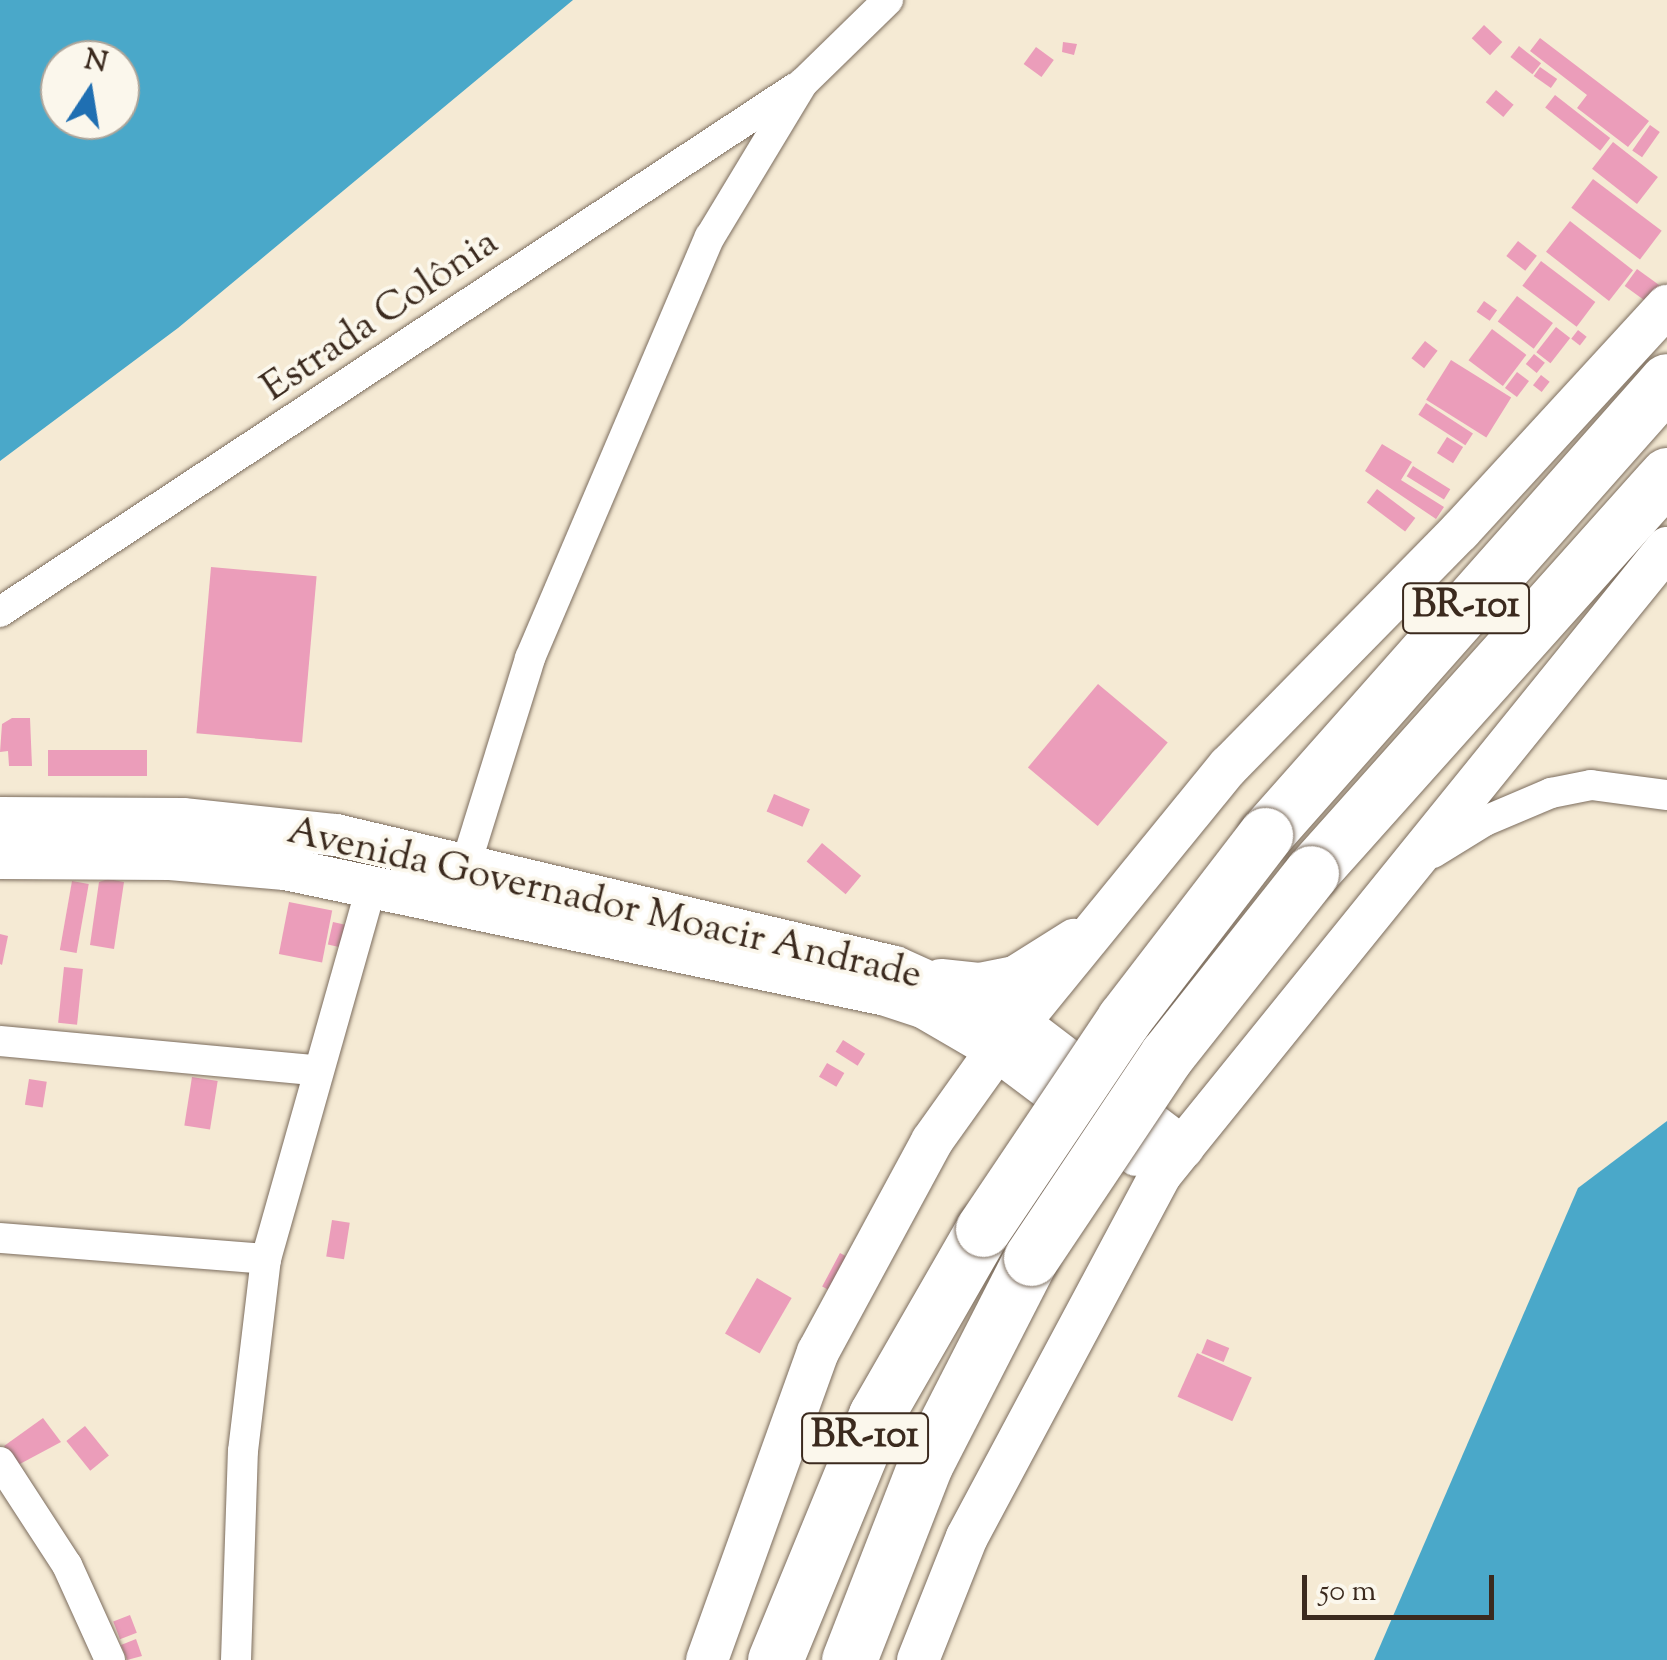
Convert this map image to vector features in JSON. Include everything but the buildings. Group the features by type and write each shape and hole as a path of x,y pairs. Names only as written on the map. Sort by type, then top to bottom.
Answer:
{"highway":[{"name":"BR-101","path":"774,1660 876,1415 983,1229 1124,1019 1265,835 1667,381"},
{"name":"BR-101","path":"849,1660 926,1463 1031,1258 1167,1054 1311,874 1667,475"}],"main road":[{"name":"BR-101","path":"707,1660 818,1352 932,1141 1008,1036 1230,766 1460,531 1667,306"},
{"path":"918,1660 967,1536 1172,1161 1402,883 1667,548"},
{"name":"Avenida Governador Moacir Andrade","path":"0,818 183,819 273,828 466,864 928,994 1008,1036 1172,1161"},
{"name":"Avenida Governador Moacir Andrade","path":"0,858 170,859 372,885 928,994"},
{"path":"932,1141 950,1075 947,1052 928,994 1015,977 1096,928"}],"street":[{"path":"466,864 530,658 710,237 804,83 888,0"},
{"name":"Estrada Colônia","path":"0,612 804,83"},
{"path":"1402,883 1443,844 1551,793 1590,785 1667,795"},
{"path":"236,1660 242,1451 266,1259 314,1070 372,885"},
{"path":"0,1041 314,1070"},
{"path":"0,1238 266,1259"},
{"path":"0,1462 67,1565 110,1660"}],"water":[{"path":"0,0 573,0 178,328 0,461"},
{"path":"1667,1121 1667,1660 1374,1660 1578,1188"}]}
